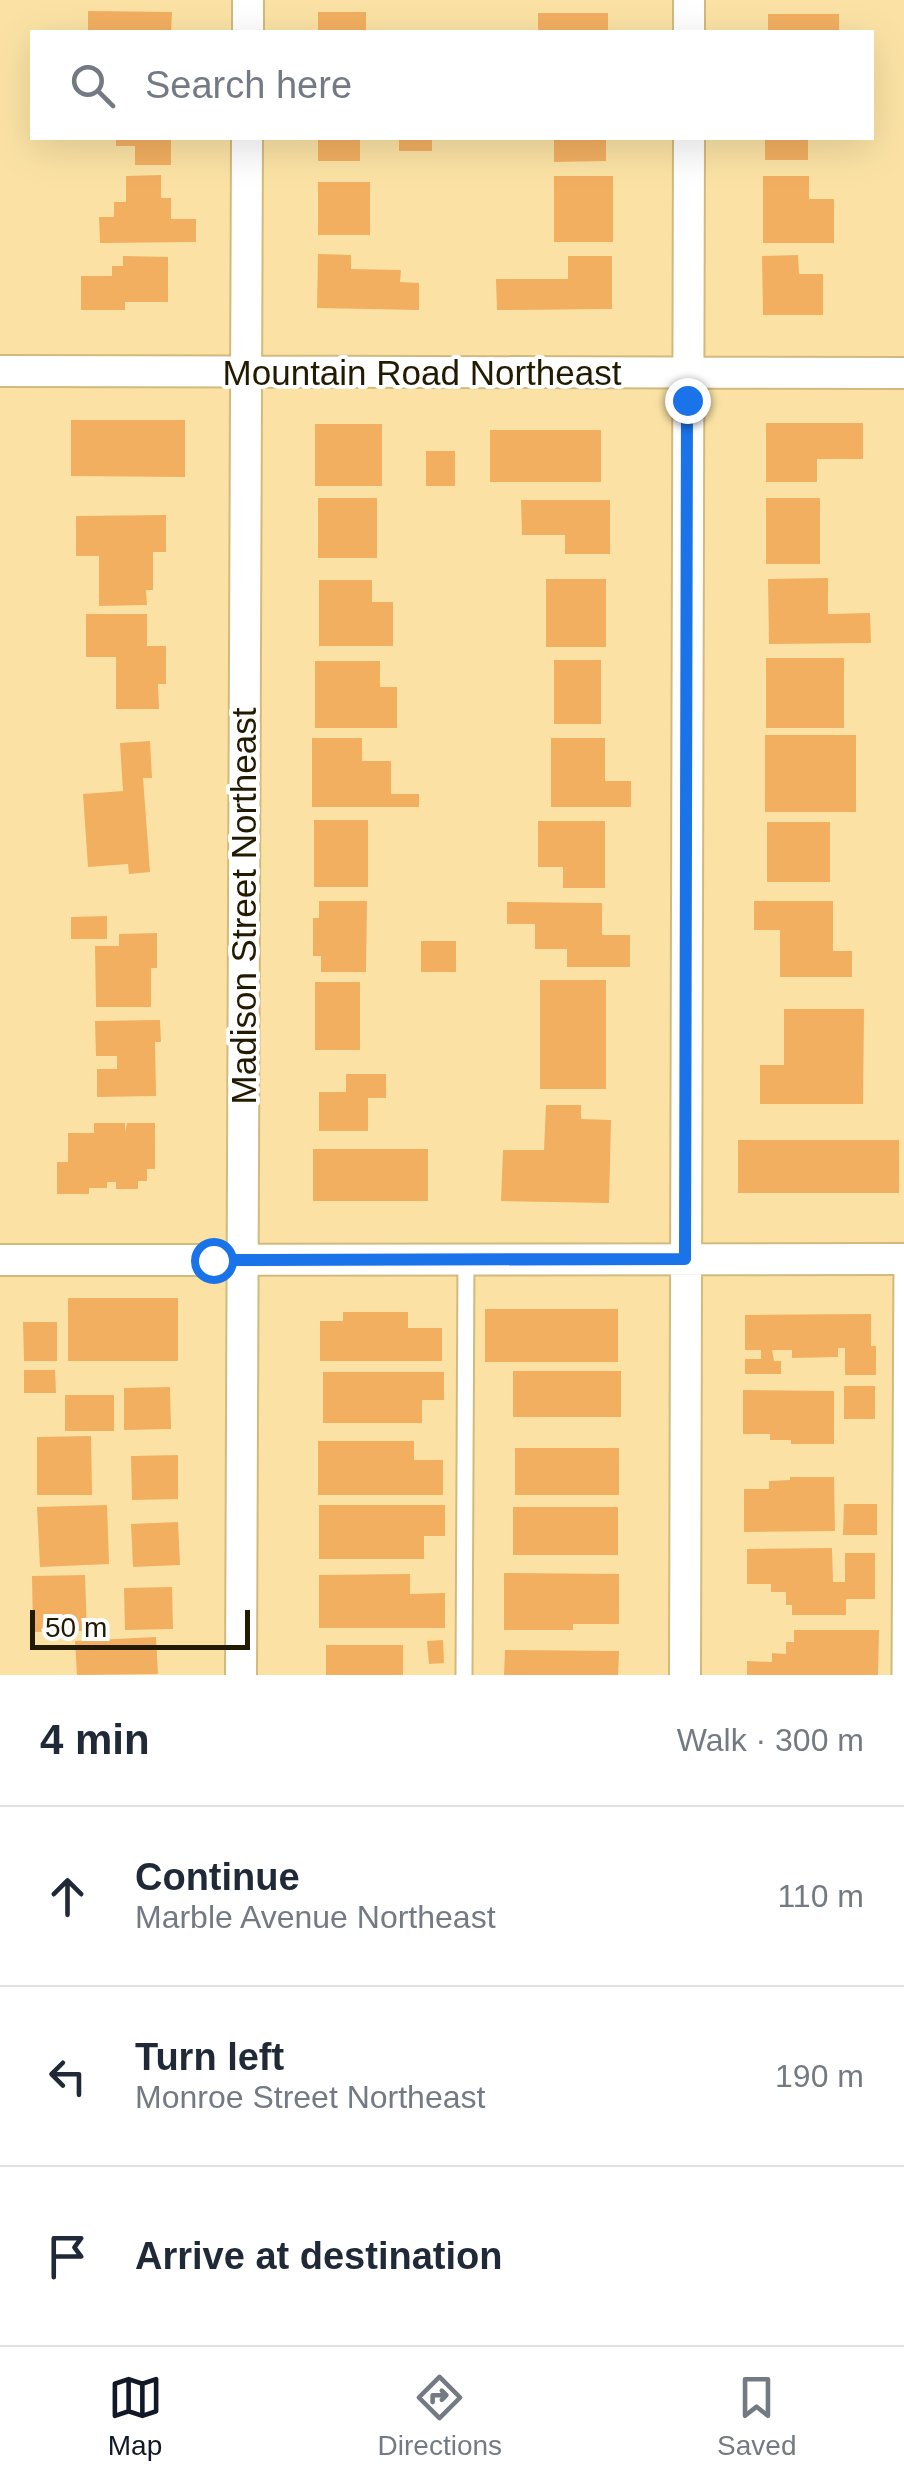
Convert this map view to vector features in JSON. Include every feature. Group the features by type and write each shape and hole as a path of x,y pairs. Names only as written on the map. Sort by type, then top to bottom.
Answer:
{"street":[{"path":"248,0 248,30"},
{"path":"689,30 690,0"},
{"name":"Madison Street Northeast","path":"241,1675 248,140"},
{"path":"685,1675 689,140"},
{"name":"Mountain Road Northeast","path":"0,372 904,372"},
{"path":"0,1260 903,1259"}],"lane":[{"path":"464,1675 466,1259"},
{"path":"900,1675 903,1259"}],"building":[{"path":"88,11 172,12 171,30 88,30"},
{"path":"318,12 366,12 366,30 318,30"},
{"path":"538,13 608,13 608,30 538,30"},
{"path":"768,14 839,14 839,30 768,30"},
{"path":"116,140 171,140 171,165 135,165 135,146 116,146"},
{"path":"318,140 360,140 360,161 318,161"},
{"path":"399,140 432,140 432,151 399,151"},
{"path":"554,140 606,140 606,161 554,162"},
{"path":"765,140 808,140 808,160 765,160"},
{"path":"161,175 161,198 171,198 171,219 196,219 196,242 100,243 99,217 114,217 114,202 126,202 126,176"},
{"path":"554,176 613,176 613,242 554,242"},
{"path":"763,176 809,176 809,199 834,199 834,243 763,243"},
{"path":"318,182 370,182 370,235 318,235"},
{"path":"318,254 351,255 351,269 401,270 400,282 419,283 419,310 317,308"},
{"path":"798,255 799,274 823,274 823,315 763,315 762,256"},
{"path":"123,256 168,257 168,302 125,302 125,310 81,310 81,276 112,276 112,266 123,266"},
{"path":"568,256 612,256 612,309 497,310 496,279 568,279"},
{"path":"71,420 185,420 185,477 71,476"},
{"path":"766,423 863,423 863,459 817,459 817,482 766,482"},
{"path":"315,424 382,424 382,486 315,486"},
{"path":"490,430 601,430 601,482 490,482"},
{"path":"426,451 455,451 455,486 426,486"},
{"path":"318,498 377,498 377,558 318,558"},
{"path":"766,498 820,498 820,564 766,564"},
{"path":"521,500 610,500 610,554 565,554 565,535 522,535"},
{"path":"166,515 166,552 153,552 153,590 146,590 147,605 99,606 99,556 76,556 76,516"},
{"path":"828,578 828,614 870,613 871,643 769,644 768,579"},
{"path":"546,579 606,579 606,647 546,647"},
{"path":"319,580 372,580 372,602 393,602 393,646 319,646"},
{"path":"86,614 147,614 147,646 166,646 166,684 158,684 159,709 116,709 116,657 86,657"},
{"path":"766,658 844,658 844,728 766,728"},
{"path":"554,660 601,660 601,724 554,724"},
{"path":"315,661 380,661 380,687 397,687 397,728 315,728"},
{"path":"765,735 856,735 856,812 765,812"},
{"path":"312,738 362,738 362,761 391,761 391,794 419,794 419,807 312,807"},
{"path":"551,738 605,738 605,781 631,781 631,807 551,807"},
{"path":"150,741 152,778 143,778 150,872 129,874 128,864 88,867 83,794 123,791 120,743"},
{"path":"314,820 368,820 368,887 314,887"},
{"path":"538,821 605,821 605,888 563,888 563,867 538,867"},
{"path":"767,822 830,822 830,882 767,882"},
{"path":"319,901 367,901 366,972 321,972 321,956 313,956 313,918 319,918"},
{"path":"754,901 833,901 833,951 852,951 852,977 780,977 780,930 754,930"},
{"path":"507,902 602,903 602,935 630,935 630,967 567,967 567,949 535,949 535,924 507,924"},
{"path":"107,916 107,939 71,939 71,917"},
{"path":"157,933 157,968 151,968 151,1007 96,1007 95,946 119,946 119,934"},
{"path":"421,941 456,941 456,972 421,972"},
{"path":"540,980 606,980 606,1089 540,1089"},
{"path":"315,982 360,982 360,1050 315,1050"},
{"path":"784,1009 864,1009 863,1104 760,1104 760,1065 784,1065"},
{"path":"160,1020 161,1042 155,1042 156,1096 97,1097 97,1069 117,1069 117,1056 96,1056 95,1021"},
{"path":"346,1074 386,1074 386,1098 368,1098 368,1131 319,1131 319,1092 346,1092"},
{"path":"546,1105 581,1105 581,1119 611,1120 609,1203 501,1201 503,1150 544,1150"},
{"path":"94,1123 125,1123 125,1133 127,1123 155,1123 155,1169 147,1169 147,1181 138,1181 138,1189 116,1189 116,1182 107,1182 107,1188 89,1188 89,1194 57,1194 57,1162 68,1162 68,1133 94,1133"},
{"path":"738,1140 899,1140 899,1193 738,1193"},
{"path":"313,1149 428,1149 428,1201 313,1201"},
{"path":"68,1298 178,1298 178,1361 68,1361"},
{"path":"485,1309 618,1309 618,1362 485,1362"},
{"path":"343,1312 408,1312 408,1328 442,1328 442,1361 320,1361 320,1321 343,1321"},
{"path":"871,1314 876,1375 845,1375 845,1348 838,1348 838,1357 792,1358 792,1350 772,1350 774,1361 781,1361 781,1374 745,1374 745,1359 761,1359 761,1350 745,1350 745,1315"},
{"path":"23,1322 57,1322 57,1361 24,1361"},
{"path":"24,1370 55,1370 56,1393 24,1393"},
{"path":"513,1371 621,1371 621,1417 513,1417"},
{"path":"323,1372 444,1372 444,1400 422,1400 422,1423 323,1423"},
{"path":"844,1386 875,1386 875,1419 844,1419"},
{"path":"170,1387 171,1429 124,1430 124,1388"},
{"path":"743,1390 834,1391 834,1444 791,1444 791,1440 770,1440 770,1434 743,1434"},
{"path":"65,1395 114,1395 114,1431 65,1431"},
{"path":"91,1436 92,1495 37,1495 37,1437"},
{"path":"318,1441 414,1441 414,1460 443,1460 443,1495 318,1495"},
{"path":"515,1448 619,1448 619,1495 515,1495"},
{"path":"178,1455 178,1499 132,1500 131,1456"},
{"path":"834,1477 835,1531 744,1532 744,1489 769,1489 769,1481"},
{"path":"844,1504 877,1504 877,1535 843,1535"},
{"path":"107,1505 109,1564 40,1567 37,1507"},
{"path":"319,1505 445,1505 445,1536 424,1536 424,1559 319,1559"},
{"path":"513,1507 618,1507 618,1555 513,1555"},
{"path":"178,1522 180,1565 133,1567 131,1524"},
{"path":"832,1548 833,1582 845,1582 845,1553 875,1553 875,1599 846,1599 846,1615 792,1615 792,1605 786,1605 786,1592 771,1592 771,1584 747,1584 747,1549"},
{"path":"504,1573 619,1574 619,1624 573,1624 573,1630 504,1630"},
{"path":"410,1574 410,1594 445,1593 445,1628 319,1628 319,1575"},
{"path":"85,1575 87,1631 33,1632 32,1576"},
{"path":"172,1587 173,1629 125,1630 124,1588"},
{"path":"794,1630 879,1630 878,1675 747,1675 747,1661 772,1662 772,1653 786,1654 786,1642 794,1642"},
{"path":"156,1637 158,1674 77,1675 75,1641"},
{"path":"443,1640 444,1663 429,1664 427,1641"},
{"path":"326,1645 403,1645 403,1675 326,1675"},
{"path":"505,1650 619,1651 618,1675 504,1675"}],"route":[{"path":"213,1260 685,1259 687,400"}]}
